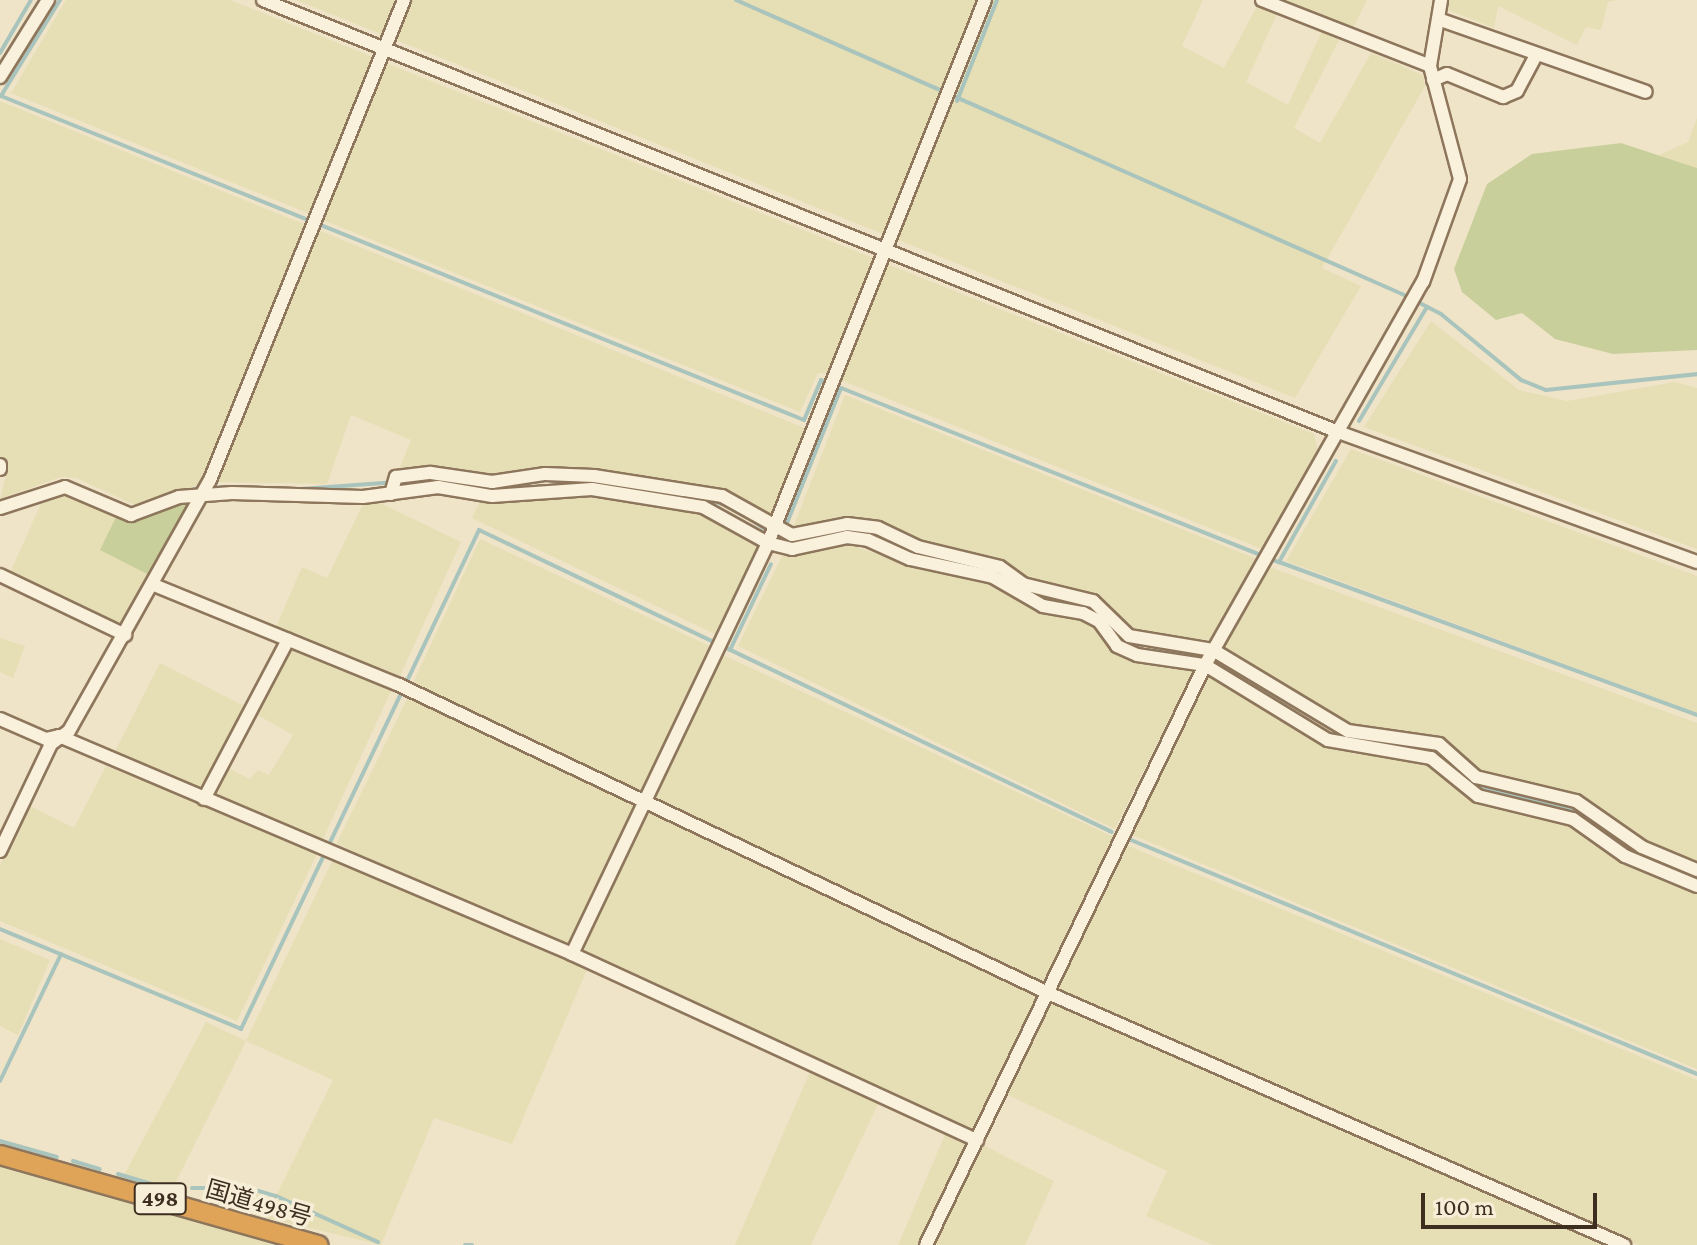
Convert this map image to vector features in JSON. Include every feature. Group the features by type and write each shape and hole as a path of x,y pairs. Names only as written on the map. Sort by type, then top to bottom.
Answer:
{"highway":[{"name":"国道498号","path":"0,1155 319,1245"}],"street":[{"path":"1,72 48,0"},
{"path":"263,0 1338,432 1697,562"},
{"path":"0,719 46,739 69,731 154,585 210,480 404,0"},
{"path":"572,954 775,527 985,0"},
{"path":"1262,0 1430,66"},
{"path":"926,1245 1205,665 1418,292 1460,179 1430,66 1441,0"},
{"path":"1438,19 1536,56 1646,92"},
{"path":"1433,80 1447,74 1503,97 1517,91 1536,56"},
{"path":"391,494 396,477 594,476 722,496 792,535 847,524 878,528 918,547 1000,567 1023,584 1093,601 1129,636 1213,650 1348,731 1439,744 1476,777 1576,801 1642,847 1697,870"},
{"path":"0,508 65,487 131,515 179,497 391,494 438,487 492,496 592,489 703,507 768,543 792,549 847,537 868,540 910,559 985,574 1043,606 1083,613 1099,621 1117,646 1137,655 1205,665 1328,740 1431,758 1478,796 1573,819 1625,856 1697,886"},
{"path":"0,575 125,635"},
{"path":"154,585 397,684 1048,993 1624,1245"},
{"path":"204,799 288,640"},
{"path":"59,736 572,954 977,1140"},
{"path":"0,851 59,736"}],"shaded area":[{"path":"66,0 230,0 373,57 310,214 11,93"},
{"path":"296,0 1203,0 1182,46 1224,68 1257,6 1278,12 1246,82 1288,105 1322,31 1339,40 1294,128 1320,143 1371,53 1423,75 1425,86 1322,268 1361,286 1295,398"},
{"path":"1282,0 1367,0 1353,28"},
{"path":"1447,0 1617,0 1608,2 1601,30 1586,27 1577,45 1498,6 1494,28 1446,9"},
{"path":"386,63 873,258 829,373 818,373 800,412 323,220"},
{"path":"0,101 306,225 202,484 135,505 76,478 61,477 0,499 9,463 0,459"},
{"path":"1697,118 1697,168 1659,155 1688,142"},
{"path":"318,230 807,429 771,518 733,496 575,469 491,478 399,470 411,440 351,415 327,484 216,482"},
{"path":"887,264 1314,434 1318,451 1262,549 841,380"},
{"path":"1431,321 1519,390 1567,401 1675,382 1697,388 1697,549 1364,427"},
{"path":"845,395 1257,559 1210,640 1139,633 1102,601 1029,581 994,559 921,545 878,523 792,530"},
{"path":"1351,449 1697,576 1697,713 1286,561"},
{"path":"71,493 117,515 101,550 149,575 121,627 10,573 44,497"},
{"path":"550,493 701,511 761,545 719,636 472,518 480,501"},
{"path":"374,500 461,542 400,676 276,627 302,567 327,578 364,502"},
{"path":"480,539 712,647 644,792 412,684"},
{"path":"851,545 917,568 986,580 1027,605 1090,621 1113,649 1195,667 1115,829 738,646 782,556"},
{"path":"1269,567 1697,723 1697,865 1635,837 1577,798 1477,772 1448,743 1429,735 1347,727 1221,649"},
{"path":"0,638 25,646 13,678 0,672"},
{"path":"290,646 392,689 322,841 213,793 226,767 250,779 258,770 269,775 293,735 252,712"},
{"path":"721,654 1113,837 1044,983 653,801"},
{"path":"160,663 244,706 199,793 116,750"},
{"path":"1207,673 1246,700 1284,714 1326,744 1354,754 1419,757 1437,765 1469,797 1562,819 1616,856 1697,889 1697,1069 1130,834"},
{"path":"409,695 636,806 564,954 337,843"},
{"path":"106,766 318,852 237,1021 0,921 0,865 28,805 74,828"},
{"path":"646,811 1038,994 973,1131 582,949"},
{"path":"1126,845 1697,1080 1697,1245 1638,1245 1055,990"},
{"path":"333,859 589,965 512,1144 434,1118 381,1245 243,1212 251,1192 275,1198 333,1080 246,1041"},
{"path":"0,939 50,960 18,1035 0,1026"},
{"path":"1052,999 1608,1245 1213,1245 1146,1216 1167,1171 1006,1094"},
{"path":"206,1022 246,1041 171,1192 123,1177"},
{"path":"812,1067 879,1102 811,1245 735,1245"},
{"path":"947,1130 968,1139 923,1245 898,1245"},
{"path":"983,1145 1054,1181 1025,1245 935,1245"},
{"path":"0,1163 277,1245 0,1245"}],"green space":[{"path":"1621,143 1697,168 1697,350 1613,354 1555,339 1522,313 1496,320 1462,292 1454,269 1487,184 1532,154"},
{"path":"182,502 190,505 149,575 100,550 117,515 135,521"}],"waterway":[{"path":"0,53 31,0"},
{"path":"60,0 1,96 804,420 821,380 1279,562 1336,461"},
{"path":"736,0 1402,294 1441,314 1521,380 1546,390 1697,374"},
{"path":"957,101 997,0"},
{"path":"1359,421 1427,307"},
{"path":"787,523 841,388"},
{"path":"300,489 439,479"},
{"path":"463,484 493,489 547,480 593,484"},
{"path":"63,483 103,497"},
{"path":"209,487 236,488"},
{"path":"182,492 200,488"},
{"path":"653,493 680,495"},
{"path":"709,500 727,505"},
{"path":"742,513 776,537 793,542 846,531 873,533 918,556"},
{"path":"0,929 241,1029 479,530 1112,832"},
{"path":"935,558 954,561"},
{"path":"1279,562 1697,715"},
{"path":"730,650 771,564"},
{"path":"1038,597 1095,610"},
{"path":"1112,628 1143,650 1195,653"},
{"path":"1217,662 1348,738"},
{"path":"1368,741 1407,745"},
{"path":"1420,747 1442,754"},
{"path":"1448,760 1470,783 1585,814 1627,848 1697,877"},
{"path":"1131,840 1697,1074"},
{"path":"0,1081 61,954"},
{"path":"0,1141 57,1157"},
{"path":"73,1161 100,1169"},
{"path":"118,1174 172,1190"},
{"path":"192,1188 249,1188 276,1196 378,1242"},
{"path":"465,1245 472,1245"}]}
